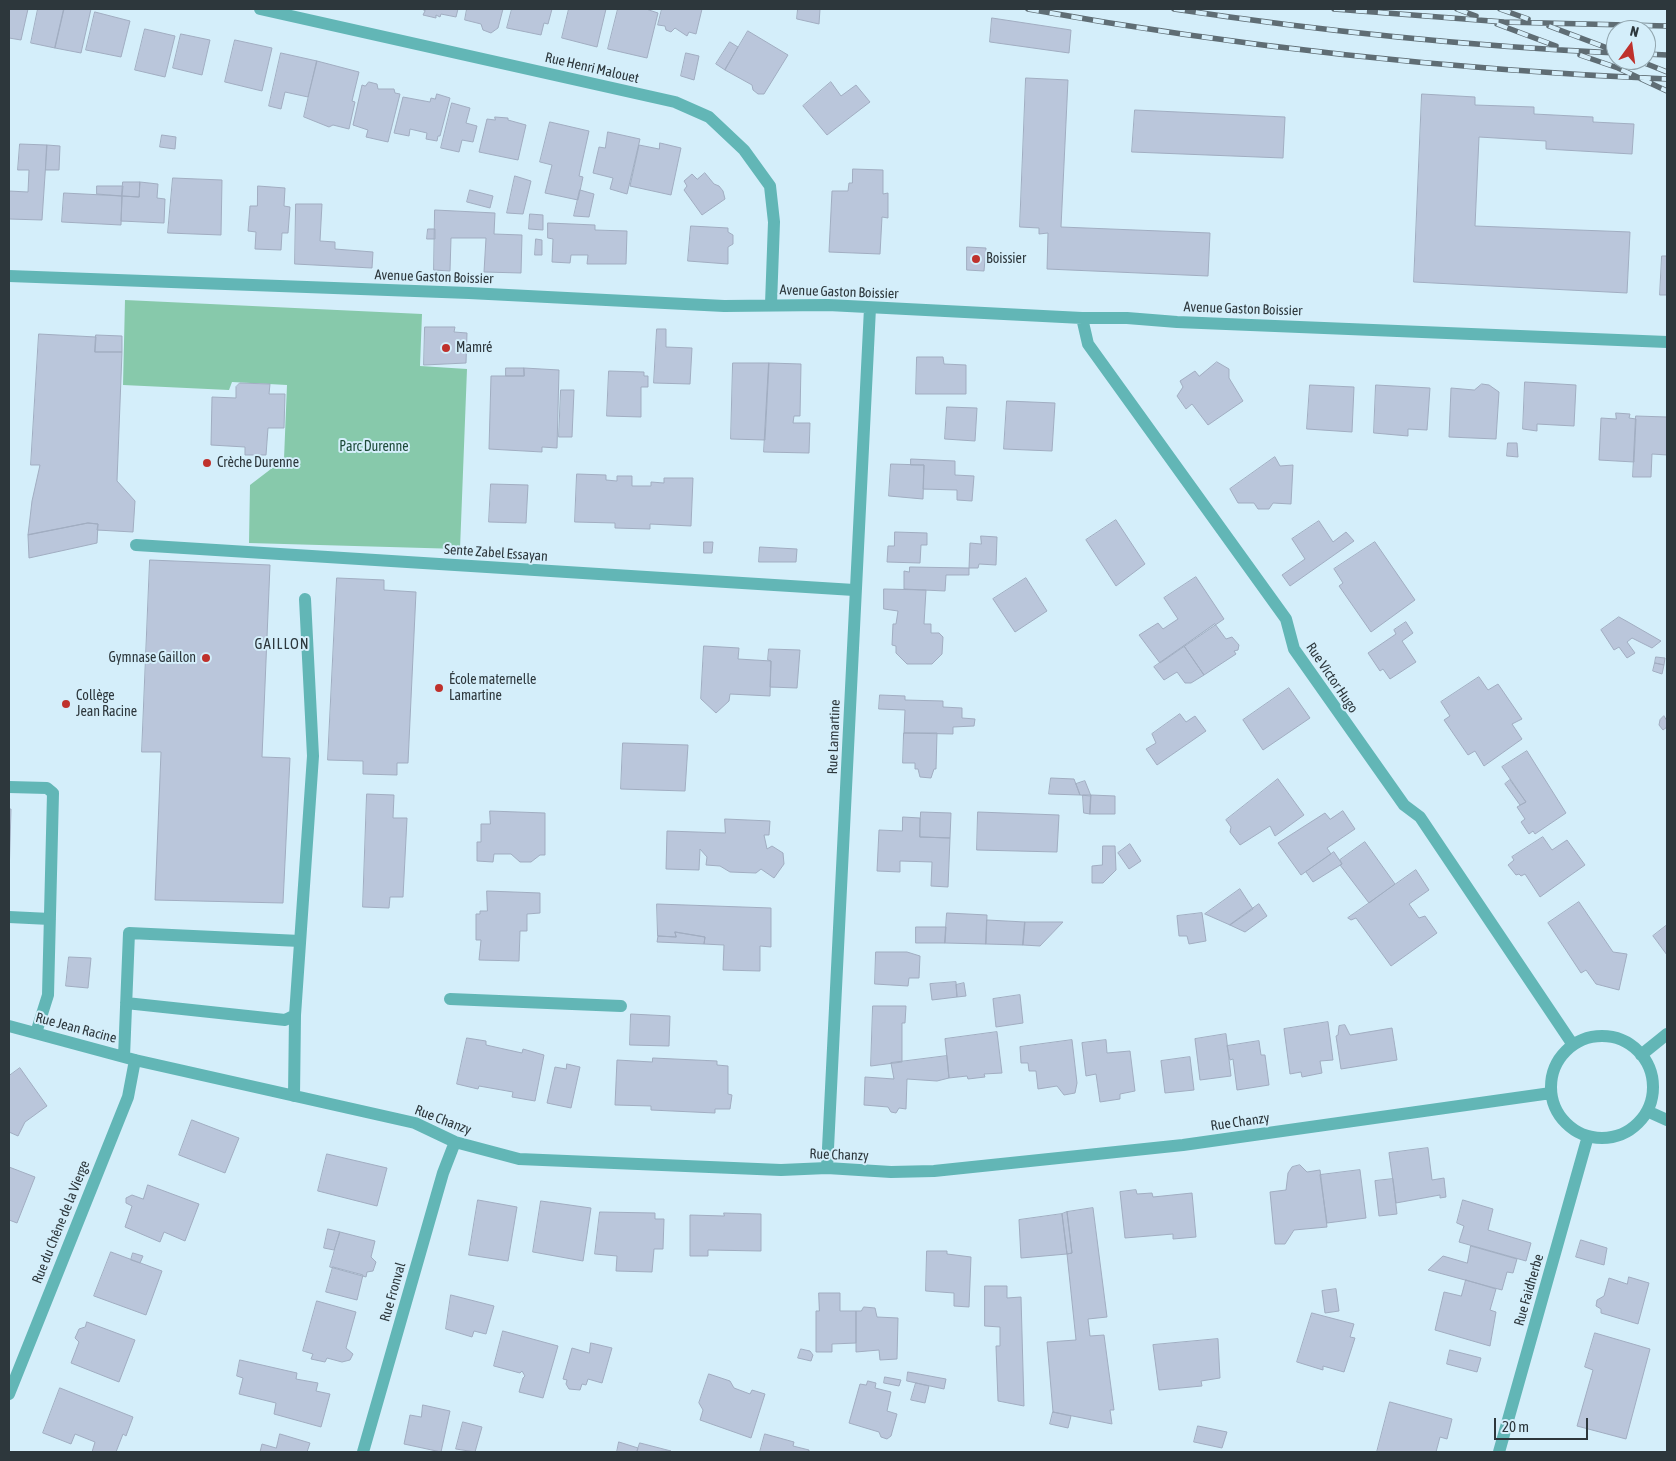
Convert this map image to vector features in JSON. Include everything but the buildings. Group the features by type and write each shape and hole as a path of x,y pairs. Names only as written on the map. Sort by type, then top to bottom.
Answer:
{"street":[{"name":"Rue Henri Malouet","path":"260,9 675,102 709,117 744,150 770,186 774,222 771,304"},
{"name":"Avenue Gaston Boissier","path":"11,278 469,293 724,306 771,304 1667,342"},
{"name":"Rue Lamartine","path":"827,1168 849,747 854,590 870,308"},
{"name":"Rue Victor Hugo","path":"1082,318 1088,344 1286,619 1294,649 1404,806 1420,817 1573,1045"},
{"name":"Sente Zabel Essayan","path":"136,546 854,590"},
{"path":"294,1096 295,1015 313,756 305,599"},
{"path":"9,787 47,788 53,793 48,995 36,1033"},
{"path":"9,917 50,919"},
{"name":"Rue du Chêne de la Vierge","path":"9,1394 128,1097 130,1058 126,1003 129,933 300,942"},
{"path":"450,999 621,1006"},
{"path":"126,1003 285,1020 295,1015"},
{"name":"Rue Jean Racine","path":"9,1026 130,1058"},
{"path":"1641,1055 1667,1034"},
{"path":"1602,1036 1617,1038 1630,1045 1641,1055 1649,1068 1652,1082 1652,1097 1647,1111 1633,1127 1615,1136 1602,1138 1588,1136 1574,1130 1563,1121 1555,1108 1551,1093 1551,1079 1555,1066 1562,1054 1573,1045 1587,1038 1602,1036"},
{"name":"Rue Chanzy","path":"130,1058 414,1123 454,1142 519,1159 781,1170 827,1168 891,1172 934,1171 1182,1145 1551,1093"},
{"path":"1647,1111 1667,1120"},
{"name":"Rue Faidherbe","path":"1498,1452 1588,1136"},
{"name":"Rue Fronval","path":"363,1452 442,1173 454,1142"}],"green space":[{"name":"Parc Durenne","path":"125,300 422,314 420,366 467,369 460,549 249,543 250,485 284,459 287,385 232,382 229,390 123,385"}],"railway":[{"path":"1028,9 1187,35 1347,55 1507,70 1667,79"},
{"path":"1174,9 1394,37 1606,52"},
{"path":"1334,9 1504,22 1667,26"},
{"path":"1457,9 1476,16"},
{"path":"1500,9 1528,19"},
{"path":"1497,24 1556,46"},
{"path":"1549,26 1606,47"},
{"path":"1656,54 1667,55"},
{"path":"1580,55 1618,68 1667,91"},
{"path":"1656,68 1667,72"}],"place":[{"name":"Boissier","path":"976,259"},
{"name":"Mamré","path":"446,348"},
{"name":"Crèche Durenne","path":"207,463"},
{"name":"Gymnase Gaillon","path":"206,658"},
{"name":"École maternelle Lamartine","path":"439,688"},
{"name":"Collège Jean Racine","path":"66,704"}],"district":[{"name":"GAILLON","path":"282,644"}]}
